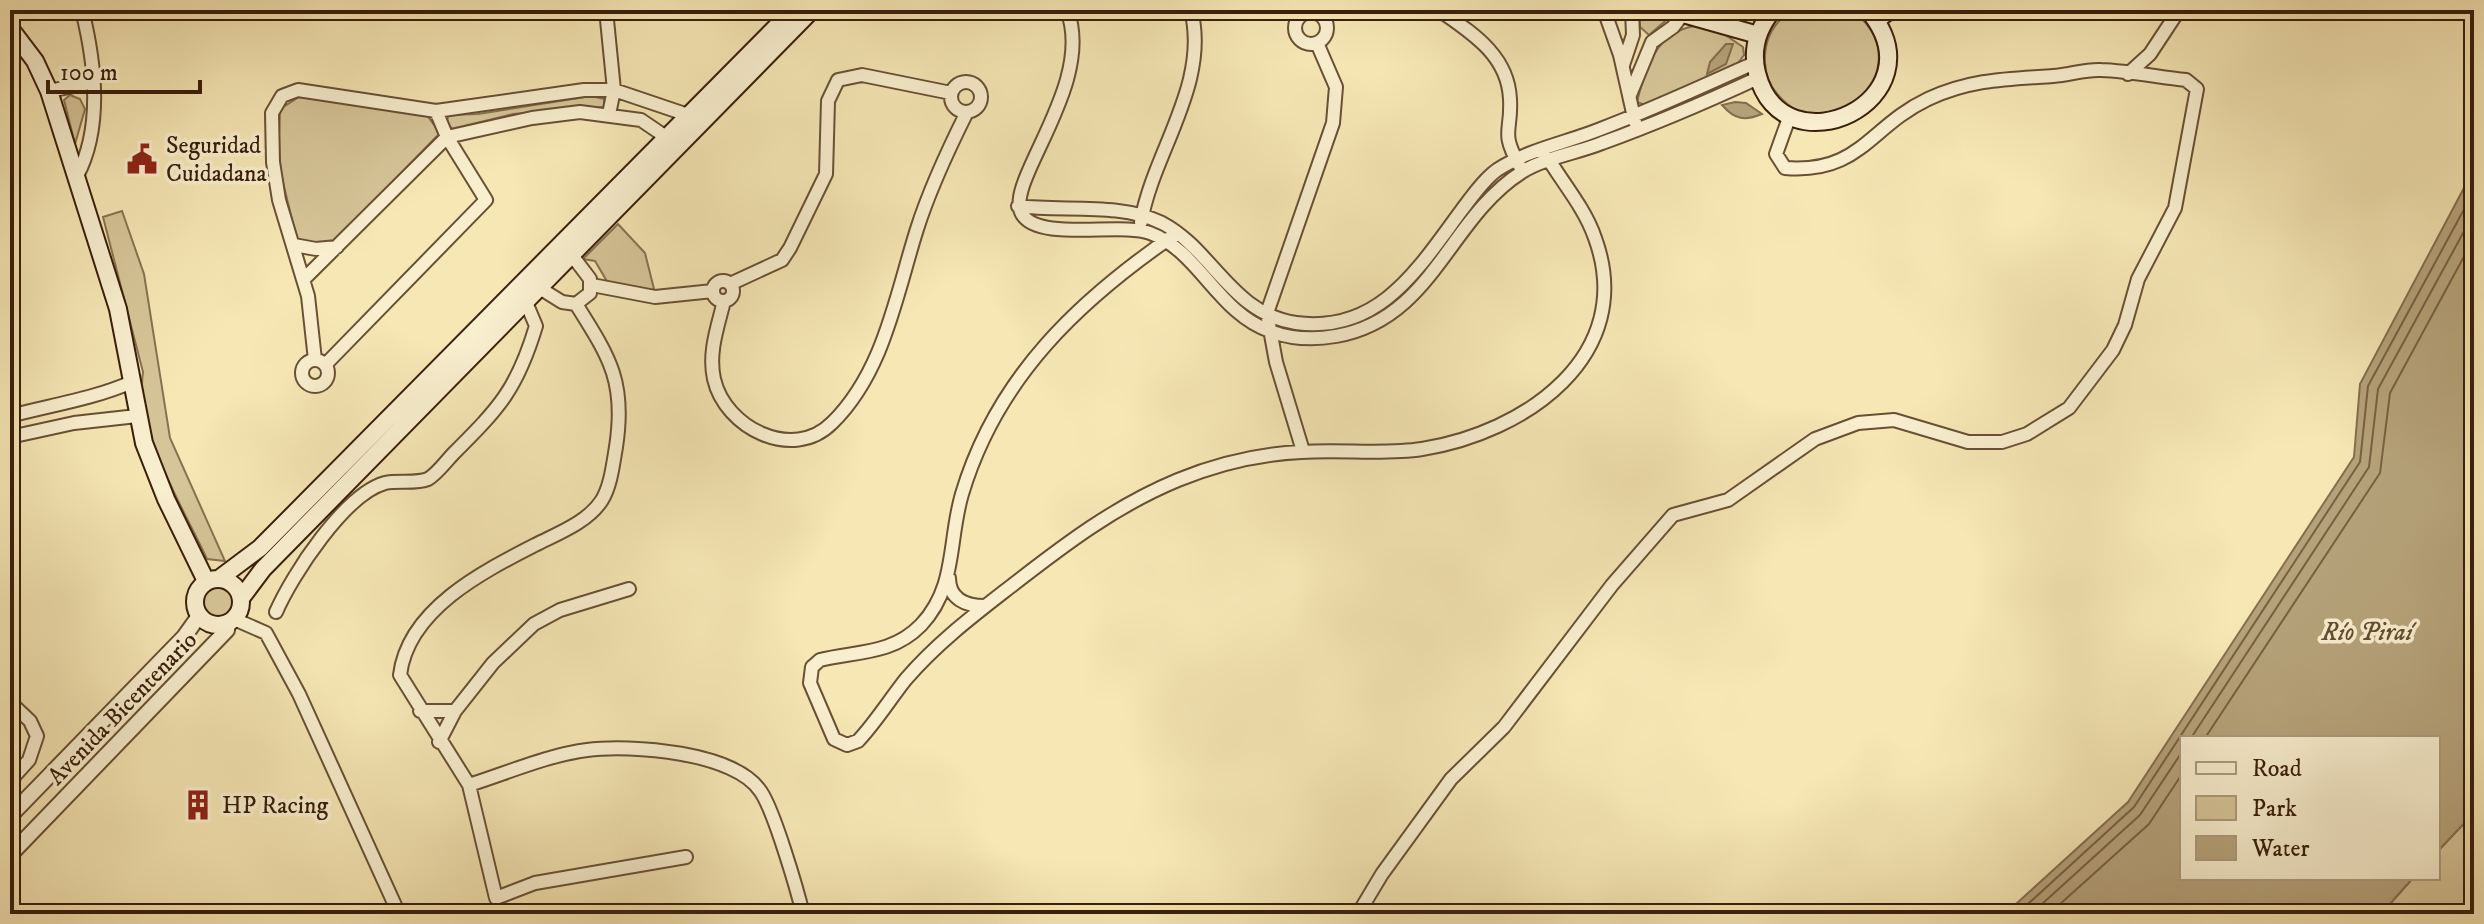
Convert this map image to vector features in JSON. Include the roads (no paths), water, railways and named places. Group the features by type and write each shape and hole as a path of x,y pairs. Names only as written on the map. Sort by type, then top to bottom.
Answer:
{"main road":[{"path":"793,10 688,115 671,142 571,254 263,569 242,597 231,621 212,624 199,616 196,593 260,548 671,142 812,10"},
{"path":"1773,10 1758,35 1756,70 1771,99 1790,115 1809,122 1828,123 1847,118 1870,101 1885,76 1885,38 1872,15 1891,10"},
{"path":"1676,12 1758,35"},
{"path":"10,28 35,61 49,91 118,309 137,416 166,499 213,580 234,584 242,597"}],"street":[{"path":"77,176 85,160 94,82 91,45 82,10"},
{"path":"606,10 614,90 609,114"},
{"path":"1067,10 1075,37 1071,67 1060,110 1023,181 1018,206 1022,217 1038,226 1140,229 1172,237 1220,297 1270,331 1322,338 1383,320 1414,296 1519,166"},
{"path":"1140,229 1149,187 1181,107 1195,37 1191,10"},
{"path":"1439,10 1481,41 1501,64 1510,100 1506,133 1519,166"},
{"path":"1604,10 1622,65 1637,130"},
{"path":"1622,65 1633,35 1632,10"},
{"path":"2128,74 2150,54 2179,10"},
{"path":"1630,95 1652,42 1676,12"},
{"path":"1633,35 1652,42"},
{"path":"1303,451 1267,313 1333,123 1336,87 1317,43"},
{"path":"1018,206 1142,216 1172,237 1223,282 1267,313 1297,323 1357,317 1384,304 1414,275 1488,178 1546,156 1633,116 1756,70"},
{"path":"1546,156 1637,130 1756,70"},
{"path":"1358,914 1382,874 1451,779 1523,705 1612,585 1673,515 1728,500 1815,439 1858,423 1894,420 1968,442 2002,442 2027,434 2069,408 2113,350 2125,325 2138,279 2175,208 2197,89 2186,80 2085,70 2057,76 1986,79 1929,98 1902,114 1849,157 1829,167 1808,170 1785,168 1776,154 1790,115"},
{"path":"713,291 719,282 730,284 782,260 790,248 826,174 828,101 838,80 862,75 951,93"},
{"path":"49,91 94,82"},
{"path":"730,284 732,294 724,301 712,362 714,380 729,408 752,430 766,436 795,440 822,432 852,398 872,365 935,178 967,112 976,108 980,99 975,86 961,83 951,93"},
{"path":"436,111 447,137 486,200 320,362 304,279 279,200 273,162 272,113 282,96 298,90 436,111 584,90 614,90 688,115"},
{"path":"951,93 955,107 967,112"},
{"path":"304,279 447,137 532,118 580,112 641,120 671,142"},
{"path":"949,578 931,611 911,633 886,648 820,660 812,667 810,683 834,739 847,745 858,741 907,678 957,627 1064,544 1123,505 1180,479 1228,463 1303,451 1402,451 1480,436 1519,417 1572,375 1597,330 1603,303 1602,266 1587,218 1546,156"},
{"path":"986,606 971,605 957,597 949,587 961,498 981,443 1010,392 1060,325 1172,237"},
{"path":"294,245 316,249 337,247"},
{"path":"571,254 592,285 662,297 713,291 724,301"},
{"path":"538,287 562,302 576,304 590,293 592,285"},
{"path":"276,612 285,591 340,516 362,494 385,483 428,479 500,406 521,375 536,326 525,300"},
{"path":"576,304 608,360 620,395 615,451 603,498 583,519 478,576 438,608 402,659 400,675 439,742 469,785 496,898 535,883 686,857"},
{"path":"10,416 46,405 100,396 132,382"},
{"path":"100,396 105,419"},
{"path":"10,437 137,416"},
{"path":"439,742 455,711 493,663 534,624 560,610 629,589"},
{"name":"Avenida Bicentenario","path":"10,816 157,666 199,616"},
{"path":"231,621 266,633 299,694 399,914"},
{"name":"Avenida Bicentenario","path":"10,855 227,630 231,621"},
{"path":"157,666 167,679 176,683"},
{"path":"10,702 30,721 37,736 29,760 10,781"},
{"path":"420,711 455,711"},
{"path":"90,736 108,754"},
{"path":"469,785 588,749 655,752 725,764 745,774 762,792 803,914"}],"water":[{"path":"1726,44 1733,44 1726,64 1707,74 1710,62"},
{"path":"1746,103 1762,114 1740,118 1722,105"},
{"name":"Río Piraí","path":"2474,169 2474,813 2440,849 2440,736 2180,736 2180,880 2411,880 2381,914 2005,914 2128,802 2354,457 2360,384"}],"place":[{"name":"Seguridad Cuidadana","path":"142,159"},
{"name":"HP Racing","path":"198,805"}]}
